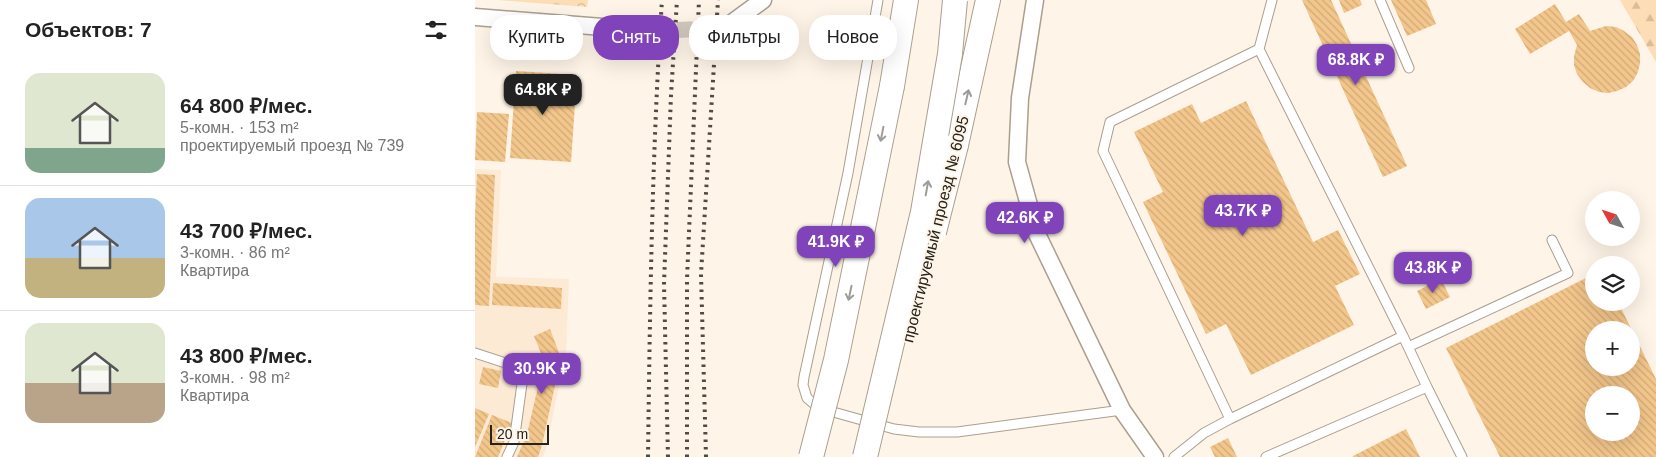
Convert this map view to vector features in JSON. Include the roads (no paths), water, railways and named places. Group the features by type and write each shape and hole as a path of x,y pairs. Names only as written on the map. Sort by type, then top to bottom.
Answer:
{"main road":[{"path":"892,86 895,0"},
{"path":"811,457 836,360 892,86 906,0"},
{"path":"865,457 923,212 950,54 955,0"},
{"name":"проектируемый проезд № 6095","path":"877,457 956,144 988,0"}],"street":[{"path":"743,15 763,0"},
{"path":"1035,0 1020,98 1017,162 1037,234 1122,410 1155,457"},
{"path":"475,17 593,26"}],"lane":[{"path":"878,0 849,173 804,377 803,386 807,398 825,410 894,429 919,432 957,432 1122,410"},
{"path":"1272,0 1259,49 1462,457"},
{"path":"1379,0 1409,68"},
{"path":"1229,419 1103,151 1110,122 1259,49"},
{"path":"1408,347 1568,273 1552,240"},
{"path":"1175,457 1204,433 1229,419 1403,336"},
{"path":"475,353 524,369 514,442 507,457"},
{"path":"1266,457 1427,387"}],"tunnel":[{"path":"679,30 689,30"}],"railway":[{"path":"648,457 654,171 662,0"},
{"path":"668,457 664,284 671,95 677,0"},
{"path":"687,457 687,279 699,0"},
{"path":"706,457 701,274 718,0"}]}
